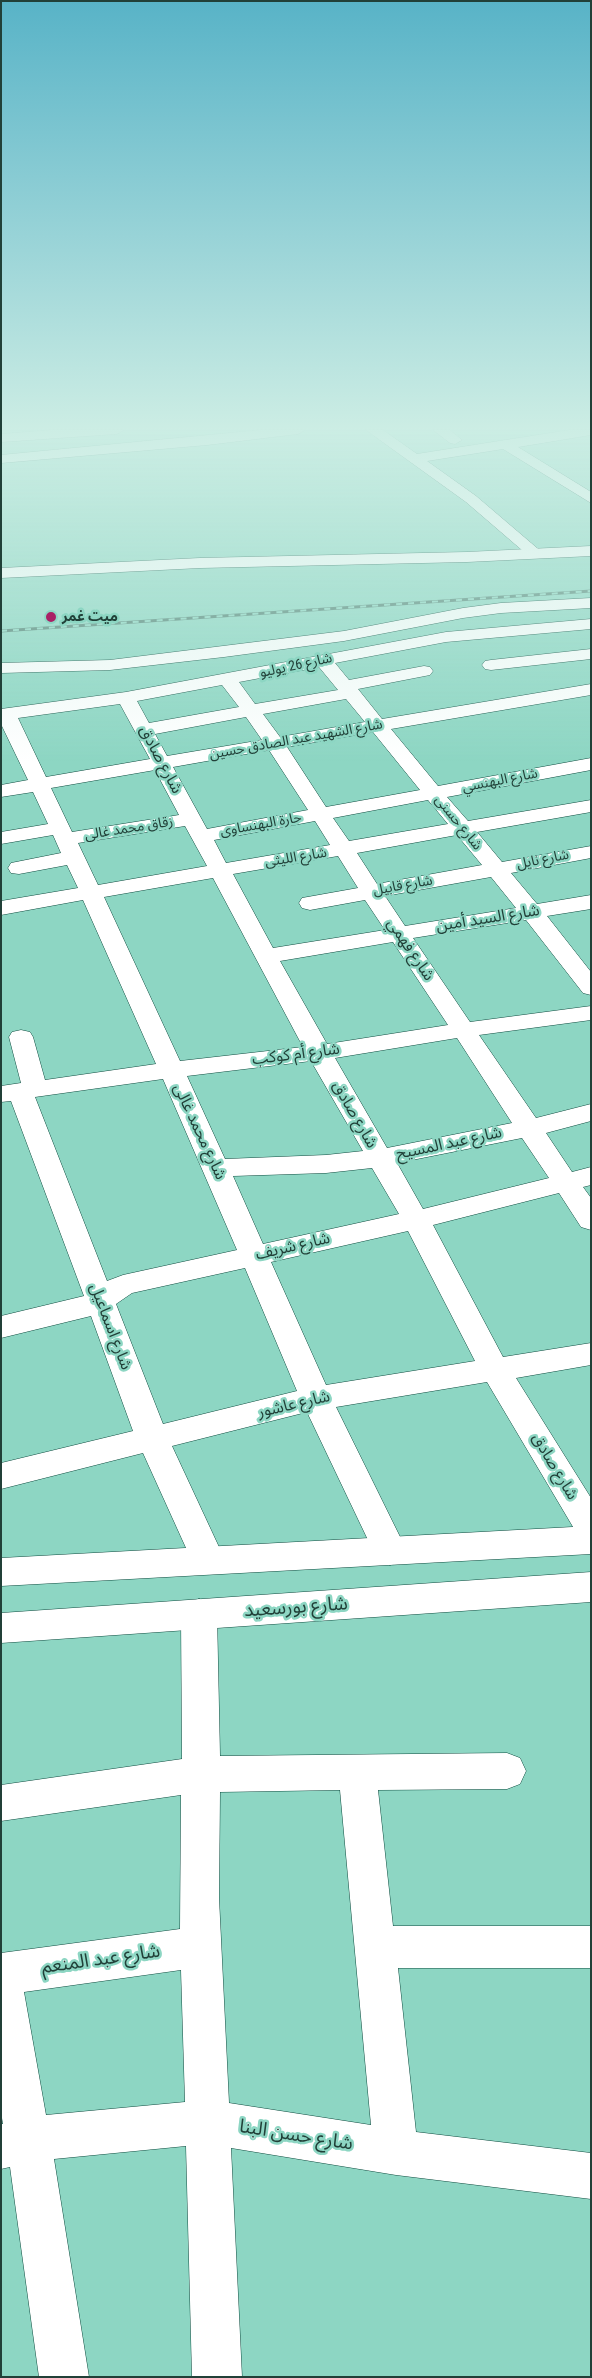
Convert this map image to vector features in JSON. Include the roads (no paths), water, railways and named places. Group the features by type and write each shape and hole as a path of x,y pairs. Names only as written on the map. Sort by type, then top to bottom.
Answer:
{"street":[{"path":"521,541 536,554"},
{"path":"1,574 200,563 591,551"},
{"name":"شارع 26 يوليو","path":"4,714 110,665 276,646 501,608 591,602"},
{"name":"شارع 26 يوليو","path":"1,668 61,687 126,698 446,637 591,624"},
{"path":"557,627 584,654 591,676"},
{"path":"491,665 584,654"},
{"name":"شارع حسنى","path":"323,660 379,725 531,911 581,962 591,988"},
{"path":"143,730 252,711 424,671"},
{"name":"شارع فهمي","path":"228,680 275,744 398,934 530,1128 578,1179 591,1220"},
{"name":"شارع الشهيد عبد الصادق حسين","path":"1,791 591,689"},
{"name":"شارع صادق","path":"126,698 319,1054 416,1220 494,1368 591,1527"},
{"name":"شارع محمد غالى","path":"4,714 91,893 216,1168 316,1398 390,1551"},
{"name":"شارع البهنسي","path":"321,815 591,764"},
{"name":"شارع الليثى","path":"1,908 591,806"},
{"name":"حارة البهنساوى","path":"196,827 321,815"},
{"name":"زقاق محمد غالى","path":"19,868 66,841 196,827"},
{"path":"1,838 66,841"},
{"name":"شارع نايل","path":"496,869 591,852"},
{"name":"شارع قابيل","path":"310,903 496,869"},
{"name":"شارع السيد أمين","path":"266,956 591,902"},
{"name":"شارع أم كوكب","path":"19,1091 170,1070 319,1054 464,1030 591,1013"},
{"name":"شارع اسماعيل","path":"20,1037 19,1091 153,1440 208,1560"},
{"name":"شارع عبد المسيح","path":"216,1168 298,1165 379,1158 564,1121 591,1112"},
{"name":"شارع شريف","path":"1,1327 100,1303 106,1296 123,1285 416,1220 578,1179"},
{"name":"شارع عاشور","path":"1,1476 153,1440 316,1398 494,1368 591,1354"},
{"path":"1,1572 591,1540"},
{"name":"شارع بورسعيد","path":"1,1628 591,1587"},
{"path":"199,1614 201,1774 199,1898 216,2377"},
{"path":"1,1803 201,1774 507,1771"},
{"path":"357,1772 396,2152"},
{"name":"شارع عبد المنعم","path":"1,1974 201,1946"},
{"path":"375,1947 591,1947"},
{"path":"1,1981 15,2143 64,2377"},
{"name":"شارع حسن البنا","path":"15,2143 208,2122 396,2152 591,2176"}],"railway":[{"path":"1,631 591,591"}],"place":[{"name":"ميت غمر","path":"51,617"}]}
